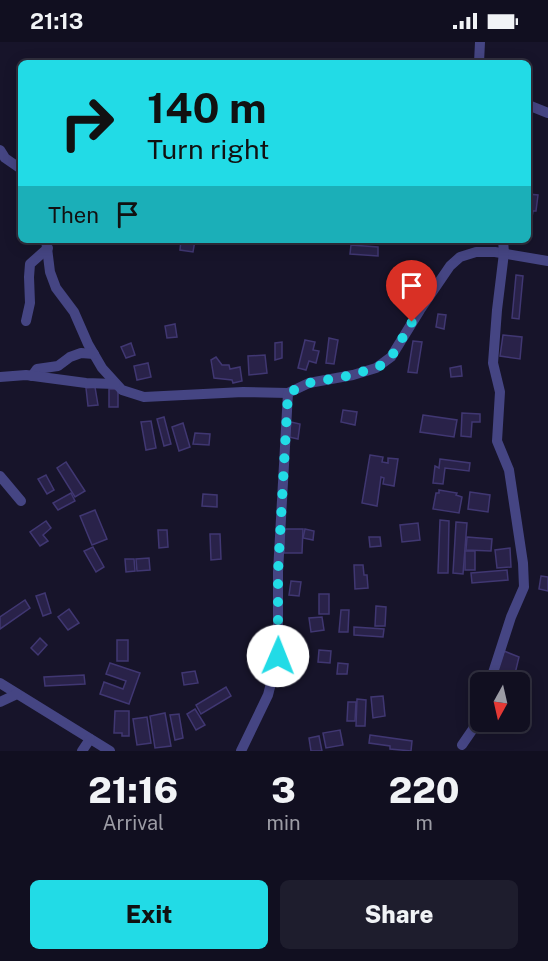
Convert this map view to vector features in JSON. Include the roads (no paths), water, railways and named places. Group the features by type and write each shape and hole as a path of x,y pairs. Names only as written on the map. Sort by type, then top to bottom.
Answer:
{"street":[{"path":"479,60 480,42"},
{"path":"531,106 548,113"},
{"path":"0,150 5,158 18,167"},
{"path":"493,672 524,583 509,470 497,441 500,392 493,363 503,243"},
{"path":"47,244 50,272 56,288 74,312 97,358 116,384 128,393 144,397 243,392 288,393 309,383 353,375 382,365 393,354 412,322 454,262 464,255 476,252 504,253 548,261"},
{"path":"26,321 30,303 28,277 30,264 47,244"},
{"path":"32,376 37,369 58,366 70,357 81,353 97,358"},
{"path":"97,358 94,376 98,383"},
{"path":"58,366 74,382"},
{"path":"0,377 32,376 74,382 116,384"},
{"path":"241,751 268,695 278,656 278,572 288,393"},
{"path":"0,476 21,501"},
{"path":"0,683 110,751"},
{"path":"0,702 18,694"},
{"path":"462,745 471,732"},
{"path":"82,751 90,739"}]}
